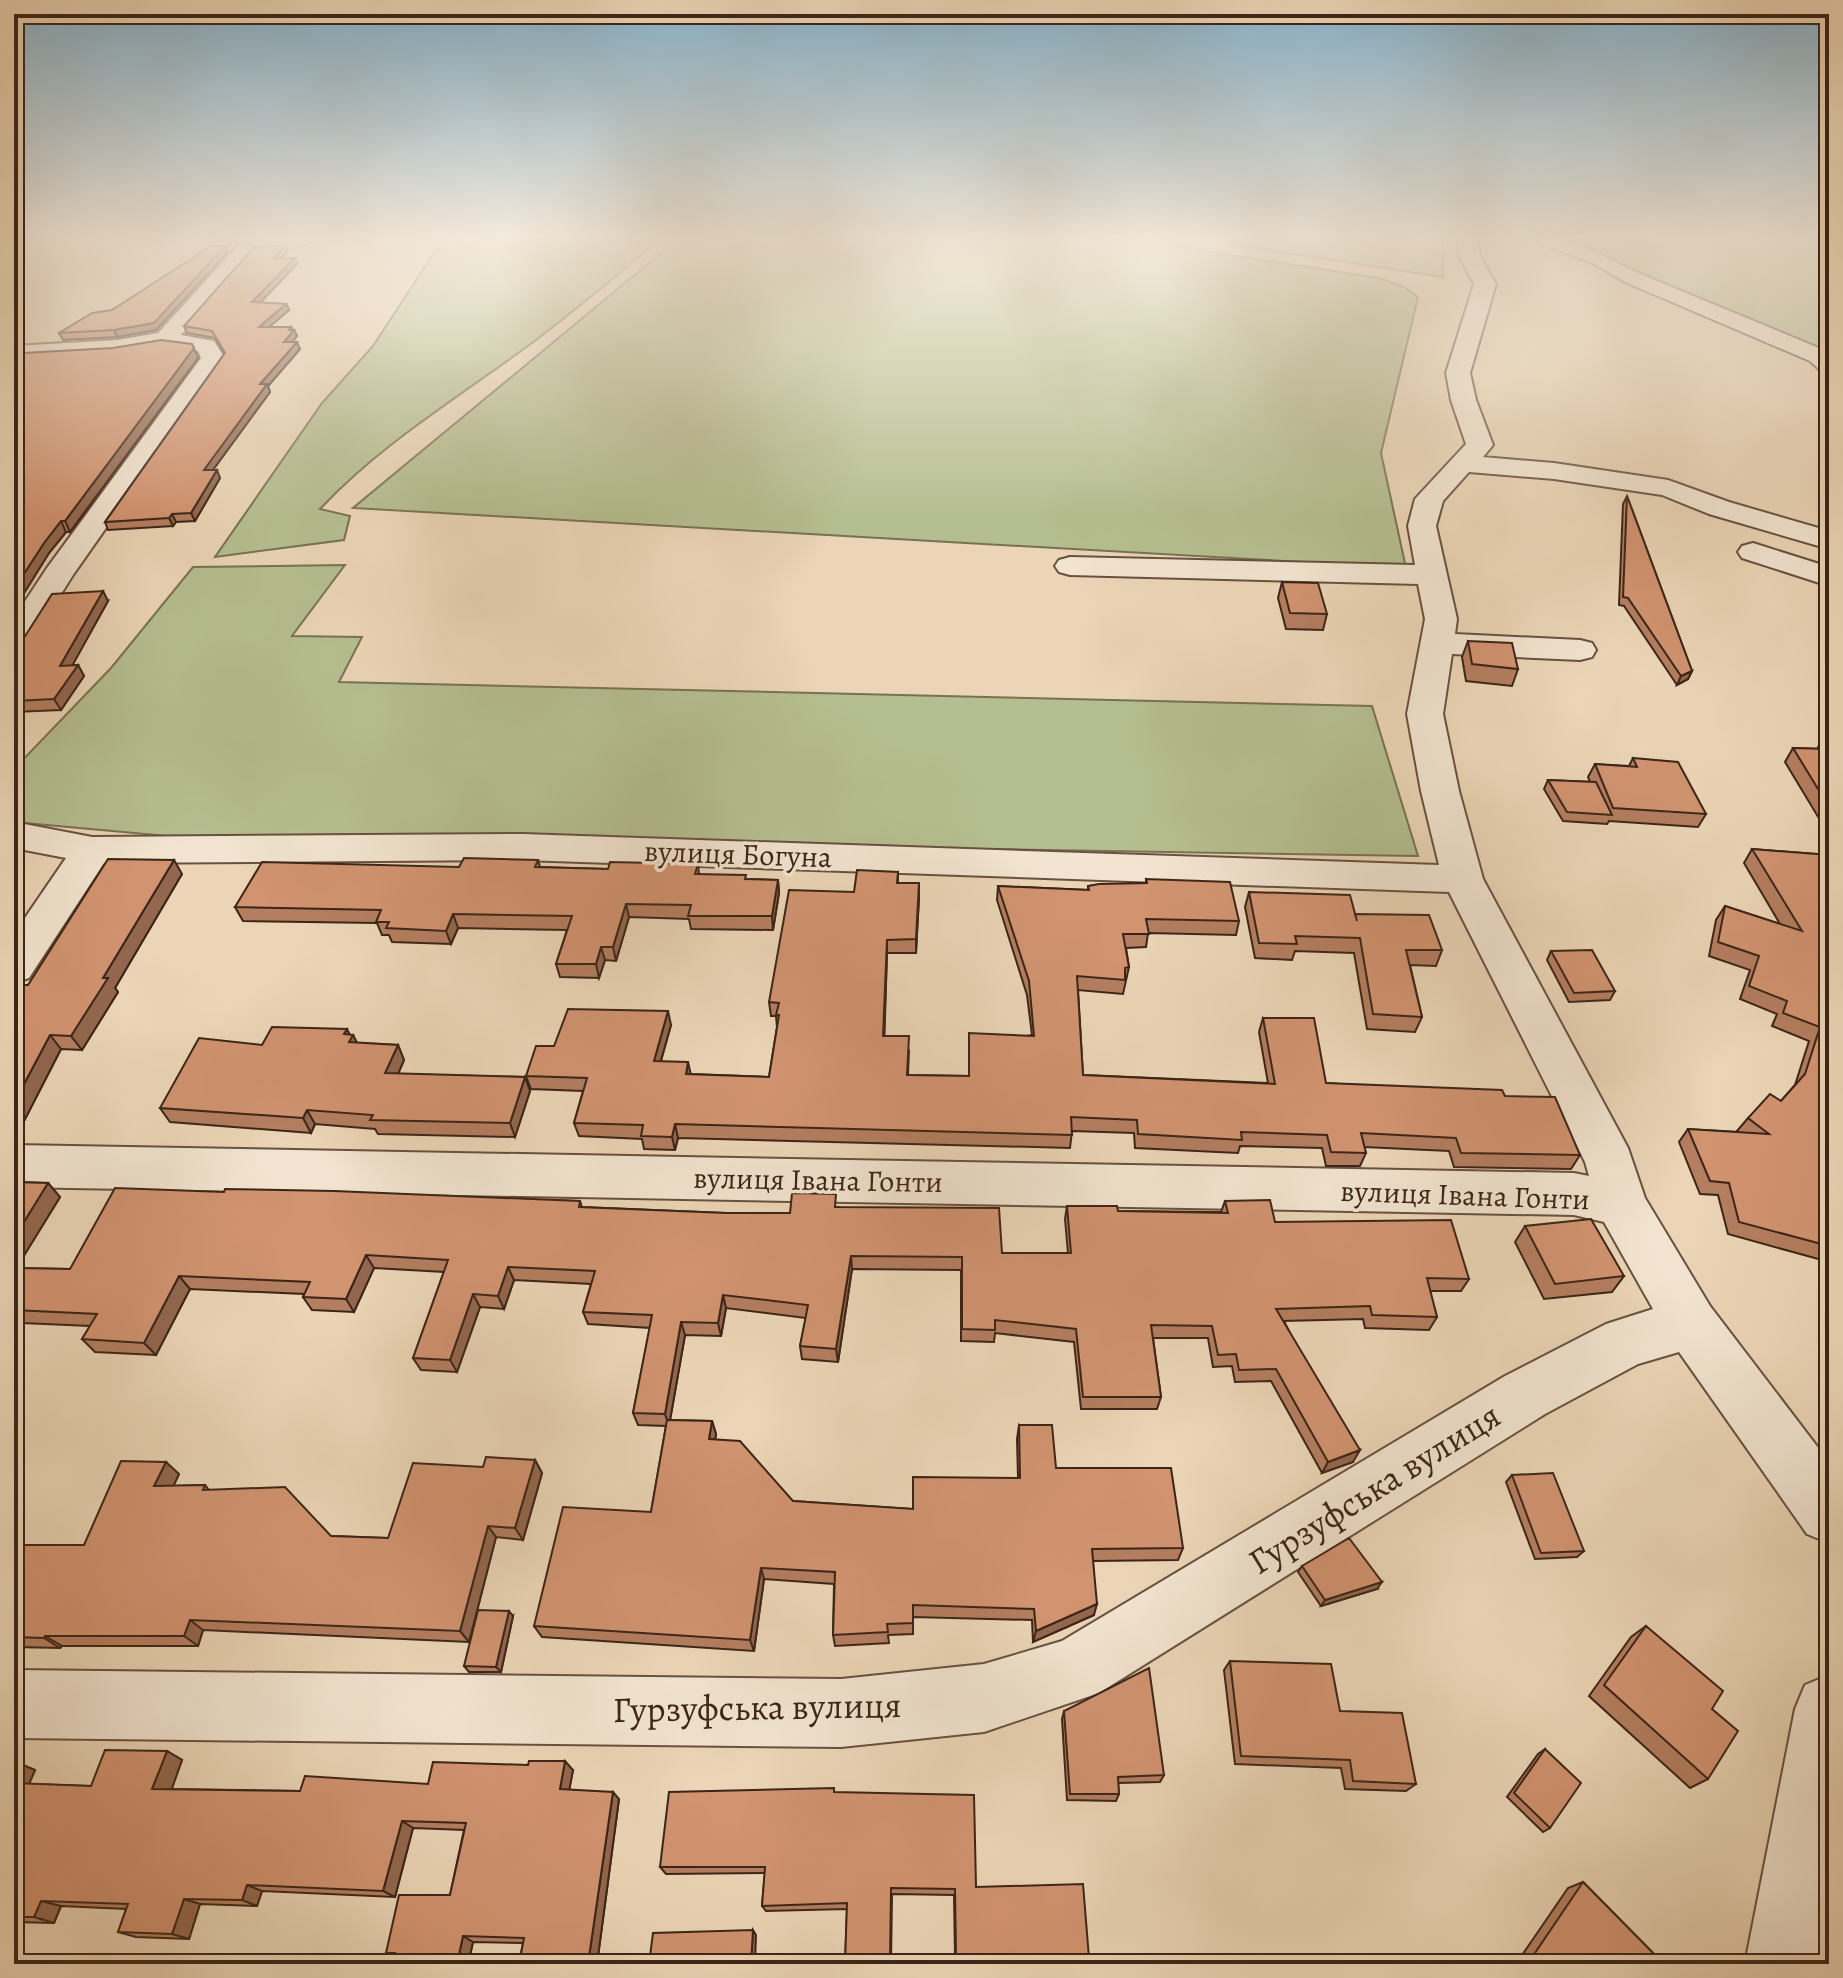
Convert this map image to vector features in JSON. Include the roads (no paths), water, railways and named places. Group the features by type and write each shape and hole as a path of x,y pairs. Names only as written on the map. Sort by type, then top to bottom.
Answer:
{"street":[{"path":"165,339 172,331"},
{"path":"1473,331 1458,370 1480,445 1429,499 1422,526 1441,619 1425,714 1440,791 1463,879 1610,1162 1621,1204 1691,1324 1829,1512"},
{"path":"1759,331 1818,356 1829,366"},
{"path":"14,643 58,574 213,358 206,346 165,339 19,356"},
{"path":"1465,464 1554,471 1668,488 1719,508 1829,540"},
{"path":"1753,552 1829,577"},
{"path":"1070,566 1432,575"},
{"path":"1437,644 1580,650"},
{"name":"вулиця Богуна","path":"14,835 92,850 523,847 1463,879"},
{"path":"14,967 92,850"},
{"name":"вулиця Івана Гонти","path":"14,1166 1574,1194 1621,1204"},
{"name":"Гурзуфська вулиця","path":"14,1704 841,1713 984,1698 1076,1670 1525,1395 1626,1342 1691,1324"},
{"path":"1783,1964 1829,1709"}]}
